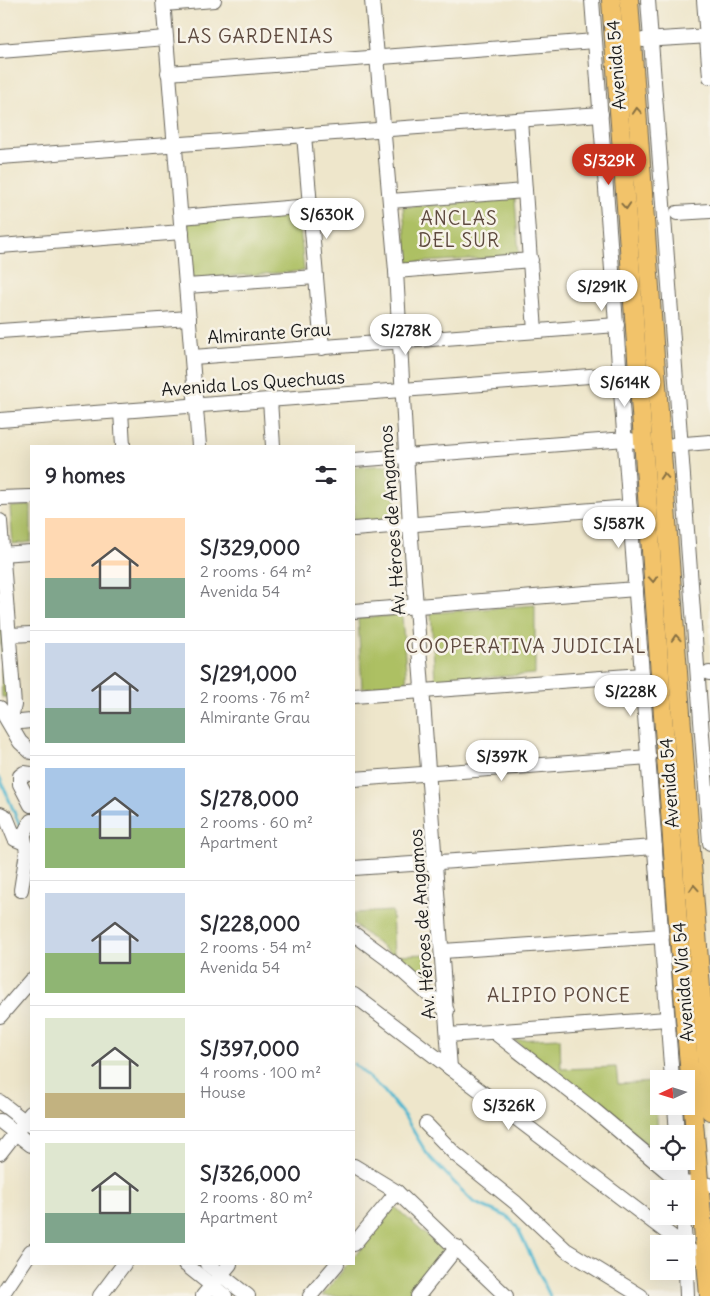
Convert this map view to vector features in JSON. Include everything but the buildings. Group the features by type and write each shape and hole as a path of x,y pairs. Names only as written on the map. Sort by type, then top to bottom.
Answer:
{"main road":[{"name":"Avenida 54","path":"611,0 673,848"},
{"name":"Avenida 54","path":"629,0 657,369"},
{"name":"Avenida Vía 54","path":"657,369 710,1111"},
{"name":"Avenida Vía 54","path":"673,848 705,1186 706,1263 709,1296"}],"street":[{"path":"199,445 168,73 164,2 214,0"},
{"name":"Av. Héroes de Angamos","path":"372,0 396,271 410,525 443,951 450,1068"},
{"path":"592,0 618,325 671,1070"},
{"path":"648,0 710,843"},
{"path":"704,0 710,77"},
{"path":"632,41 708,36"},
{"path":"0,51 166,38"},
{"path":"168,73 596,41"},
{"path":"0,157 601,114"},
{"path":"520,120 536,331"},
{"path":"304,135 322,348"},
{"path":"390,201 525,190"},
{"path":"181,217 310,206"},
{"path":"677,213 710,211"},
{"path":"0,246 182,232"},
{"path":"396,271 530,260"},
{"path":"187,286 316,277"},
{"path":"0,332 189,318"},
{"name":"Almirante Grau","path":"193,358 618,325"},
{"name":"Avenida Los Quechuas","path":"0,420 621,374 638,370 657,369"},
{"path":"270,400 273,445"},
{"path":"121,411 123,445"},
{"path":"355,460 626,439 644,443 681,445 710,442"},
{"path":"0,498 30,496"},
{"path":"355,528 630,507"},
{"path":"0,522 14,705 10,723"},
{"path":"1,554 30,552"},
{"path":"355,611 636,589"},
{"path":"10,635 30,634"},
{"path":"355,696 642,675"},
{"path":"0,708 20,742 30,751"},
{"path":"10,723 30,721"},
{"path":"355,779 649,758"},
{"path":"30,774 20,776 20,784 30,803"},
{"path":"0,814 6,817 15,840 20,841 24,837 30,823"},
{"path":"21,890 26,852 24,837"},
{"path":"355,868 655,847"},
{"path":"673,848 710,848"},
{"path":"355,935 392,962 447,1011"},
{"path":"443,951 662,936"},
{"path":"0,1016 30,981"},
{"path":"355,996 671,1235"},
{"path":"449,1035 667,1019"},
{"path":"494,1032 594,1110 674,1180"},
{"path":"0,1102 26,1123 30,1141"},
{"path":"0,1121 26,1123"},
{"path":"0,1153 26,1123"},
{"path":"426,1124 455,1154 516,1203 566,1250 641,1296"},
{"path":"355,1167 397,1192 506,1296"},
{"path":"355,1243 397,1192"},
{"path":"418,1296 457,1248"},
{"path":"1,1296 30,1252"},
{"path":"695,1254 706,1263"},
{"path":"100,1296 123,1265"},
{"path":"186,1265 225,1296"},
{"path":"207,1265 212,1285"},
{"path":"212,1285 229,1265"},
{"path":"310,1296 336,1265"},
{"path":"686,1280 687,1296"},
{"path":"212,1285 248,1296"}],"green space":[{"path":"515,198 519,256 408,263 403,207"},
{"path":"299,214 304,271 192,279 187,223"},
{"path":"393,465 396,519 355,522 355,467"},
{"path":"30,505 30,542 13,544 10,507"},
{"path":"0,576 8,697 2,697"},
{"path":"535,605 535,674 435,681 431,613"},
{"path":"402,615 407,685 362,688 358,618"},
{"path":"392,911 394,955 428,954 430,992 394,956 355,926 355,913"},
{"path":"560,1038 561,1069 616,1067 618,1084 650,1082 650,1115 657,1115 657,1125 650,1125 650,1147 598,1103 514,1040"},
{"path":"395,1207 443,1250 406,1296 322,1296 347,1265 355,1265 355,1256"}],"waterway":[{"path":"0,778 22,831"},
{"path":"355,1065 384,1091 405,1117 427,1154 473,1202 508,1217 517,1227 550,1296"}],"district":[{"name":"LAS GARDENIAS","path":"255,36"},
{"name":"ANCLAS DEL SUR","path":"459,229"},
{"name":"COOPERATIVA JUDICIAL","path":"526,646"},
{"name":"ALIPIO PONCE","path":"559,995"}]}
